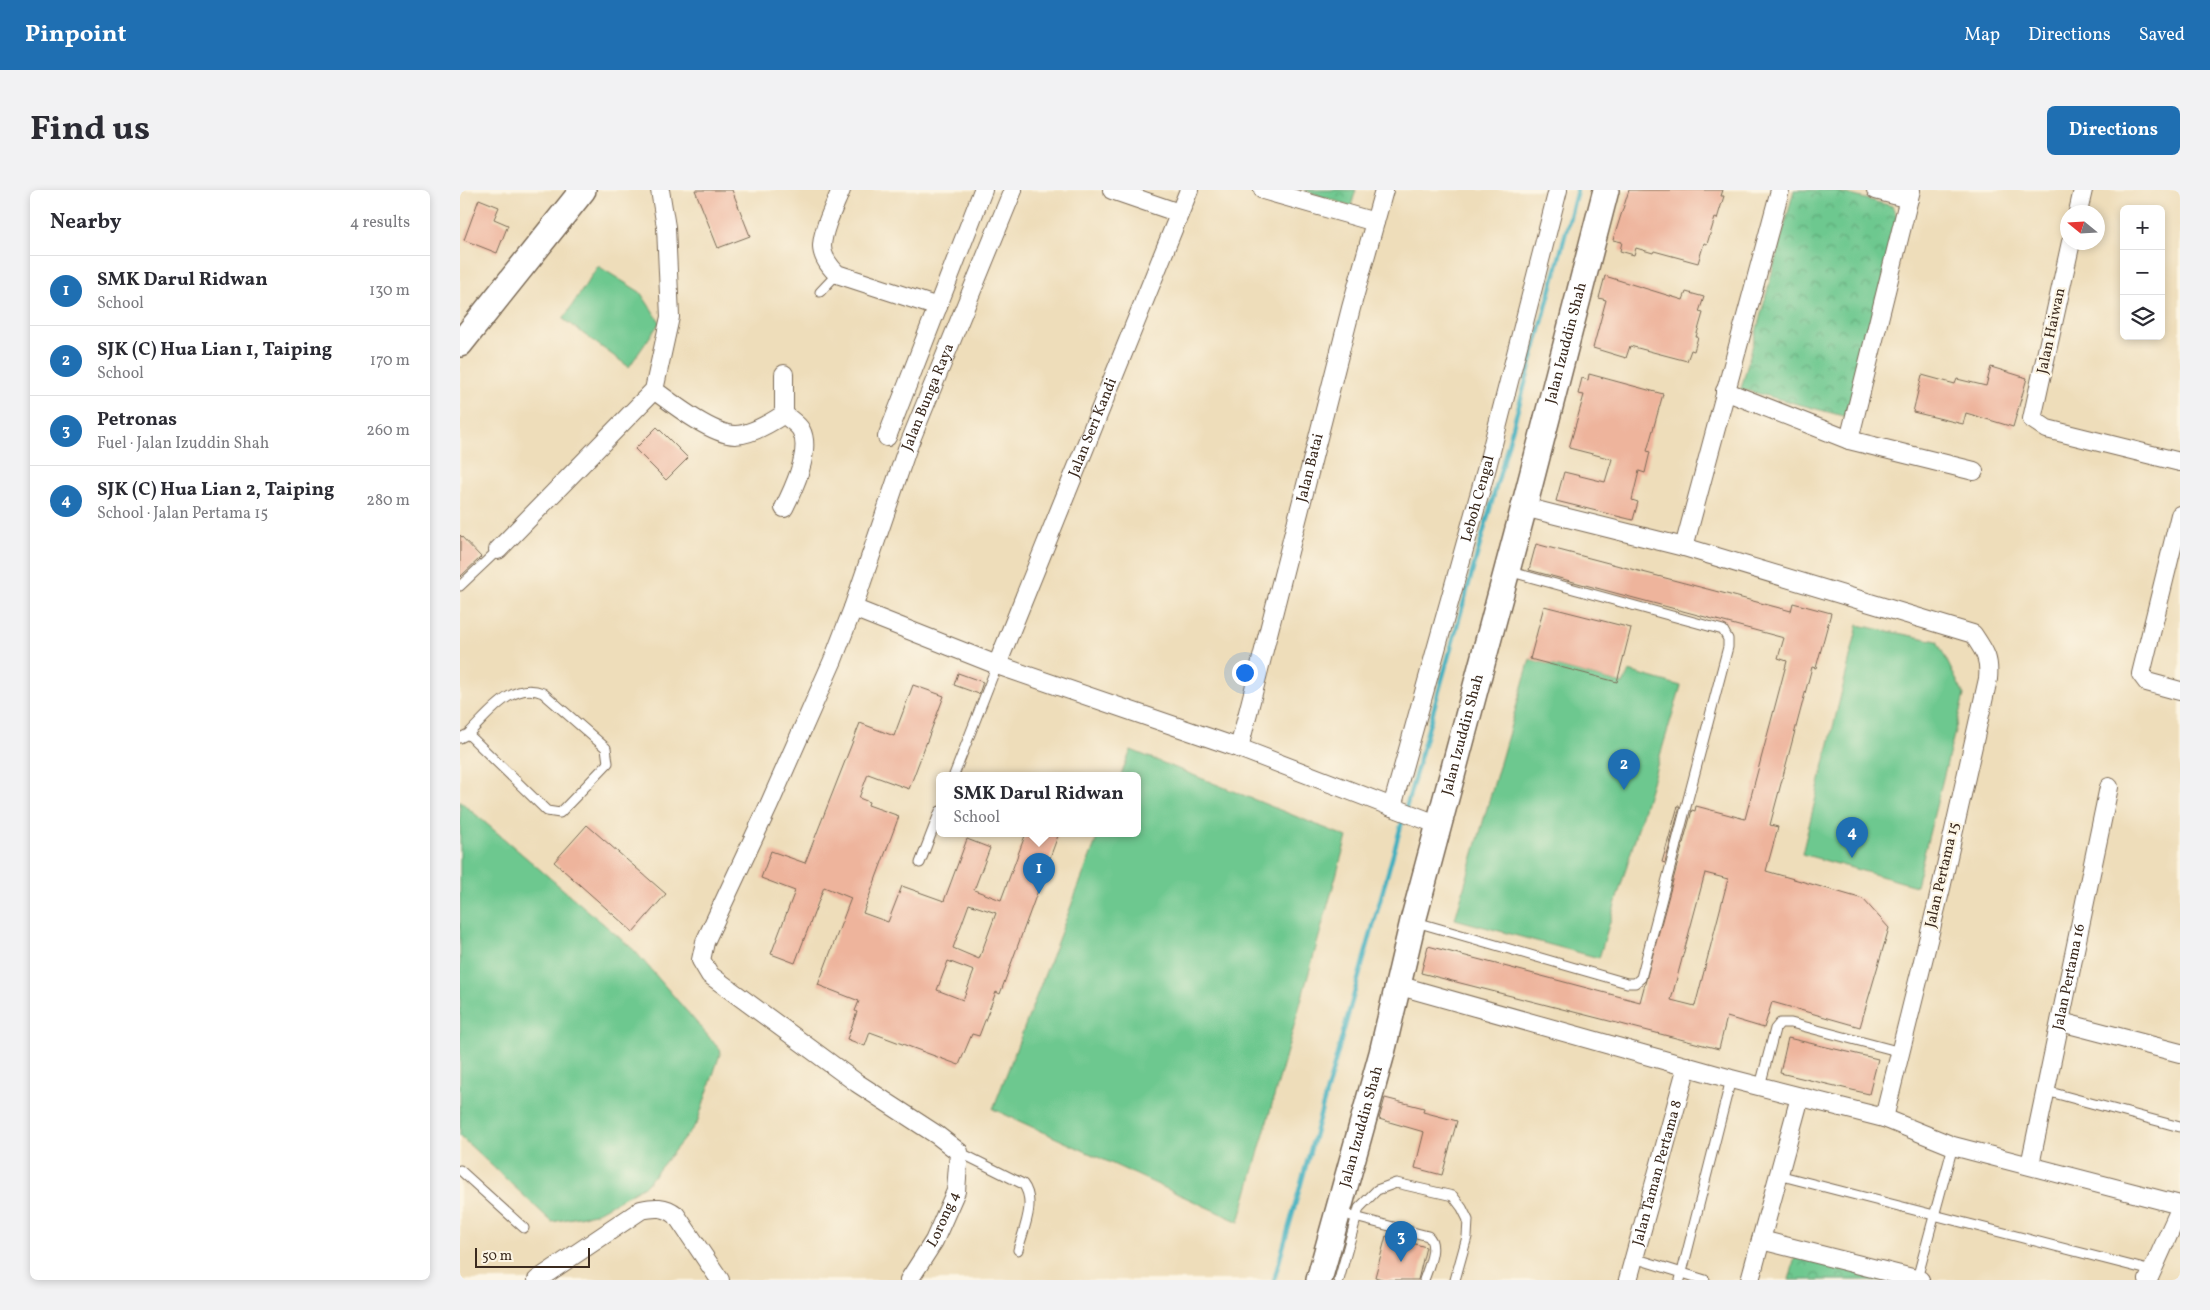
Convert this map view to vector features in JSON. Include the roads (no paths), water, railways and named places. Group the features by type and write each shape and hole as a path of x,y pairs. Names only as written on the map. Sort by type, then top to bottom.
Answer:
{"main road":[{"path":"460,344 582,190"},
{"name":"Jalan Izuddin Shah","path":"1319,1280 1346,1215 1413,921 1524,507 1606,190"}],"street":[{"path":"498,550 654,390 670,317 666,227 660,190"},
{"path":"841,190 829,220 822,248 828,265 837,274 938,307"},
{"name":"Jalan Bunga Raya","path":"887,437 983,190"},
{"name":"Jalan Bunga Raya","path":"959,1152 937,1135 857,1083 710,975 700,960 705,942 785,770 833,660 854,608 908,449 1013,190"},
{"path":"1112,190 1156,198 1179,213"},
{"name":"Jalan Seri Kandi","path":"997,665 1189,190"},
{"path":"1263,190 1375,222"},
{"name":"Jalan Batai","path":"1239,748 1351,308 1384,190"},
{"name":"Leboh Cengal","path":"1401,811 1558,190"},
{"path":"1524,507 1684,548 1780,190"},
{"path":"1849,440 1910,195 1876,190"},
{"path":"2080,205 2083,190"},
{"name":"Jalan Haiwan","path":"2069,250 2032,419 2047,429 2180,462"},
{"path":"784,374 784,414 801,430 805,445 798,478 784,508"},
{"path":"654,390 683,411 712,428 735,434 766,426 784,414"},
{"path":"1725,391 1849,440 1974,471"},
{"path":"2180,516 2141,674 2147,682 2180,691"},
{"name":"Jalan Pertama 15","path":"1684,548 1973,634 1989,663 1988,680 1941,888 1884,1118"},
{"path":"854,608 997,665 1239,748 1439,825"},
{"name":"Jalan Pertama 16","path":"2030,1165 2109,787"},
{"path":"1397,985 1731,1079 1884,1118 1953,1146 2180,1205"},
{"path":"2061,1022 2180,1053"},
{"name":"Jalan Taman Pertama 8","path":"1628,1280 1687,1066"},
{"path":"1750,1280 1800,1097"},
{"name":"Lorong 4","path":"909,1280 934,1241 956,1191 959,1152"},
{"path":"537,1280 641,1210 658,1207 670,1210 676,1215 720,1280"},
{"path":"2150,1276 2180,1209"},
{"path":"1761,1240 1919,1280"}],"lane":[{"path":"820,292 837,274"},
{"path":"460,586 498,550"},
{"path":"1413,921 1628,983 1635,983 1641,978 1651,941 1728,647 1727,634 1722,630 1507,571"},
{"path":"955,772 997,665"},
{"path":"533,688 543,693 606,748 608,763 560,813 554,814 547,811 464,736 507,697 520,690 533,688"},
{"path":"920,863 936,821"},
{"path":"1760,1086 1775,1029 1780,1023 1791,1023 1901,1052"},
{"path":"1681,1276 1731,1079"},
{"path":"2046,1091 2180,1127"},
{"path":"1919,1280 1953,1146"},
{"path":"959,1152 1023,1184 1029,1192 1030,1203 1018,1250"},
{"path":"460,1170 524,1228"},
{"path":"1778,1175 1935,1214 2150,1276"},
{"path":"1346,1215 1359,1208 1377,1190 1396,1182 1453,1196 1468,1220 1468,1236 1455,1280"},
{"path":"1339,1280 1346,1215"},
{"path":"1346,1215 1428,1236 1432,1239 1434,1246 1424,1280"},
{"path":"1634,1258 1681,1276 1706,1280"}],"waterway":[{"path":"1406,808 1539,334 1577,190"},
{"path":"1274,1280 1404,815"}],"place":[{"name":"SJK (C) Hua Lian 1, Taiping","path":"1624,790"},
{"name":"SJK (C) Hua Lian 2, Taiping","path":"1852,858"},
{"name":"SMK Darul Ridwan","path":"1039,894"},
{"name":"Petronas","path":"1401,1262"}]}
